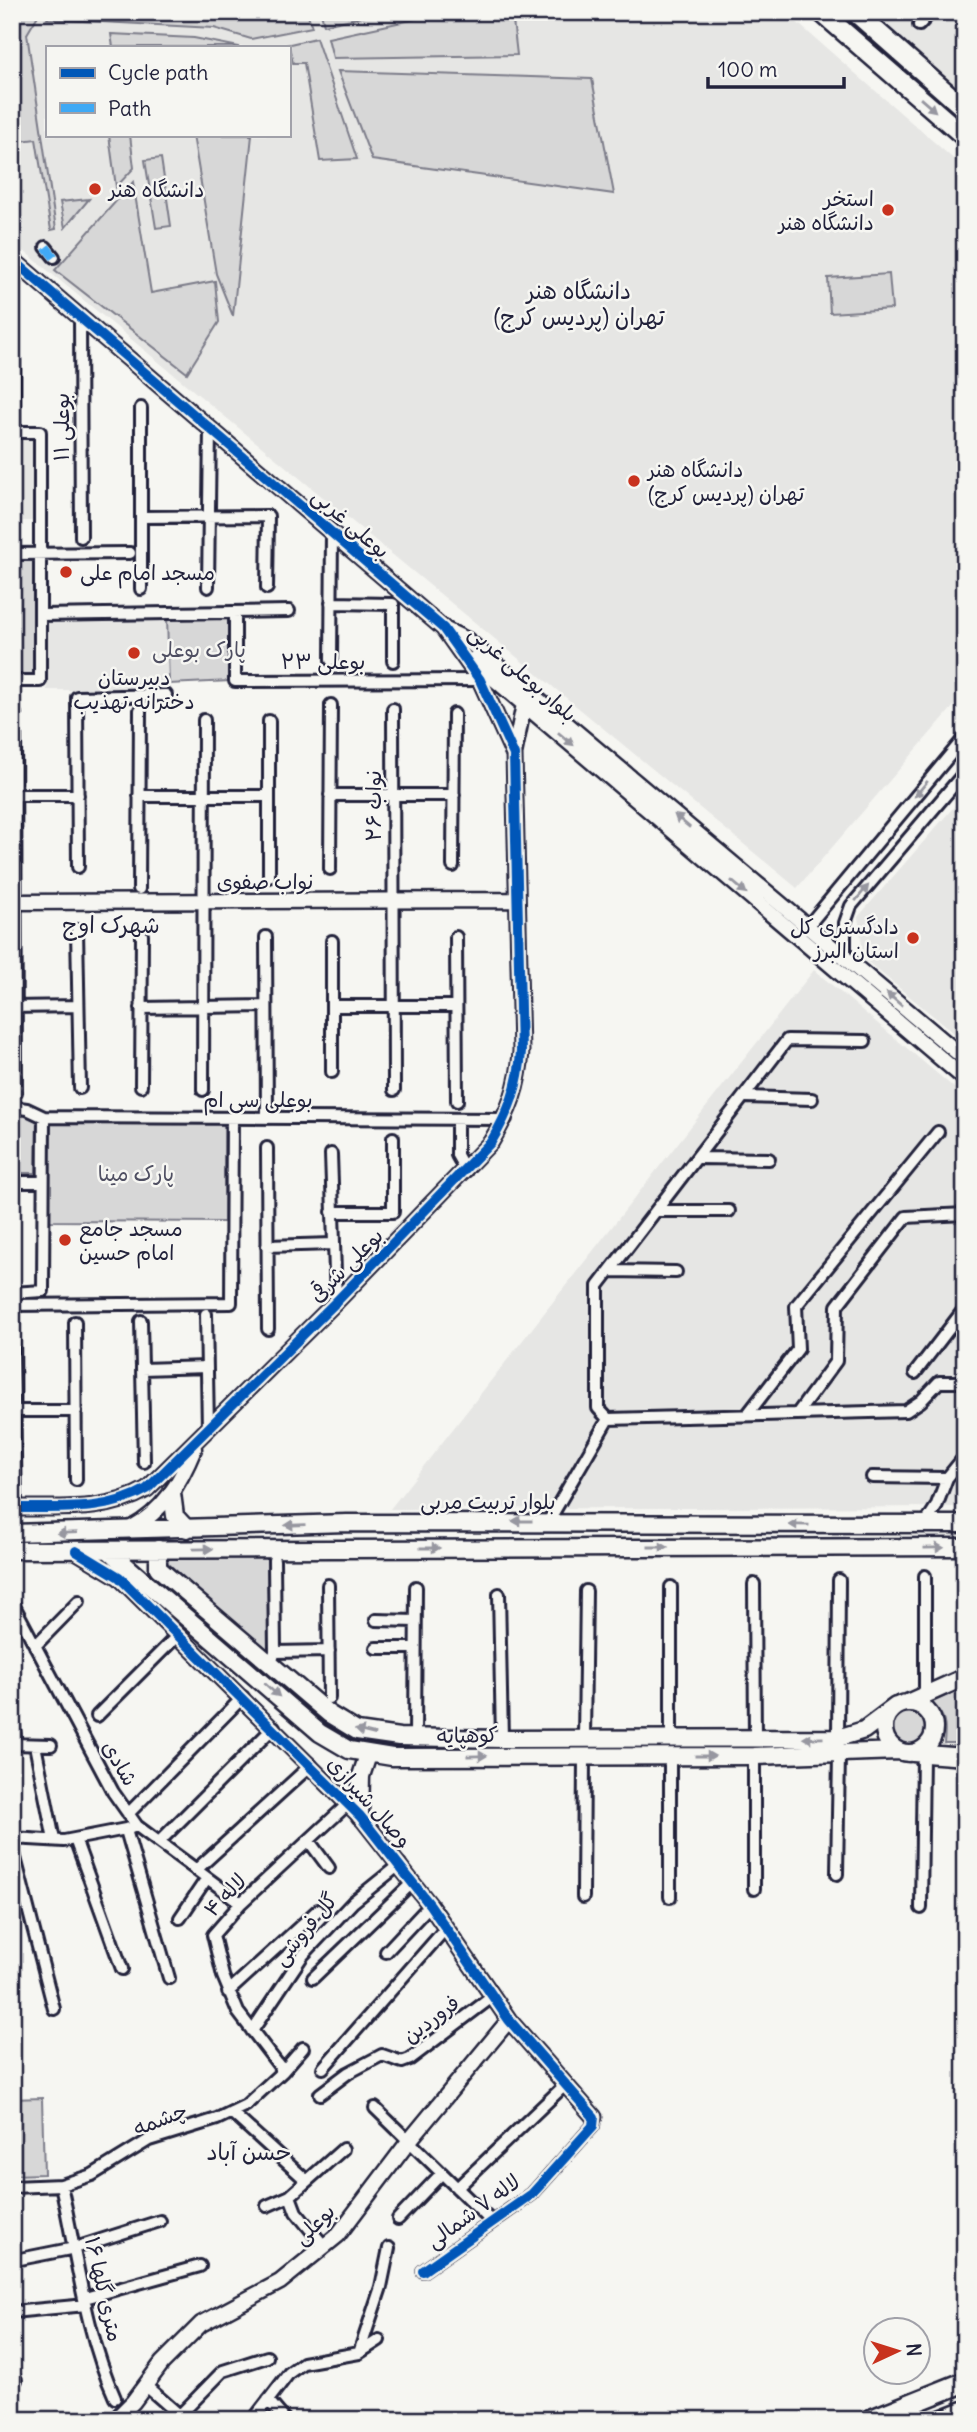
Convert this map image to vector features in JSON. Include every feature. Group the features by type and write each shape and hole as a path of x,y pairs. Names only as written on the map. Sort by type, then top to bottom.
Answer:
{"highway":[{"path":"870,2420 965,2382"},
{"path":"942,2420 965,2411"}],"main road":[{"path":"821,12 965,137"},
{"path":"855,12 965,108"},
{"path":"172,1493 175,1517 187,1529"},
{"path":"347,1522 358,1536 350,1549"},
{"name":"بلوار تربیت مربی","path":"12,1533 347,1522 965,1524"},
{"path":"888,1524 878,1529 876,1536 878,1542 888,1548"},
{"path":"838,1548 849,1537 840,1525"},
{"path":"12,1550 965,1547"},
{"path":"158,1549 158,1568"},
{"name":"کوهپایه","path":"108,1550 334,1744 368,1755 584,1757 755,1739 838,1738 864,1730 925,1692 965,1677"},
{"path":"132,1570 133,1557 140,1555 152,1559 158,1568"},
{"name":"کوهپایه","path":"158,1568 251,1649 273,1658 343,1724 376,1735 502,1739 584,1738 754,1756 911,1753 965,1757"},
{"path":"234,1658 251,1649"},
{"path":"248,1668 251,1649"},
{"path":"902,1705 922,1706 934,1726 934,1734 926,1747 911,1753 888,1740 885,1726 891,1711 902,1705"},
{"path":"584,1738 584,1757"},
{"path":"354,1810 368,1755"}],"street":[{"path":"919,25 929,14"},
{"path":"46,247 54,257"},
{"name":"بوعلی غربی","path":"12,259 443,628 480,680 514,755 517,900"},
{"path":"12,681 40,681 41,615 40,432 14,432 14,292"},
{"name":"بوعلی ۱۱","path":"80,317 81,537"},
{"path":"141,408 141,589"},
{"path":"208,587 209,428"},
{"path":"141,517 268,516 267,588"},
{"path":"331,660 332,531"},
{"path":"12,554 130,553"},
{"path":"331,603 393,604 393,661"},
{"path":"41,615 289,611"},
{"name":"بوعلی ۲۳","path":"235,612 235,681 480,680"},
{"name":"بلوار بوعلی غربی","path":"443,628 461,650 526,698 845,956 965,1079"},
{"path":"78,867 77,697 166,695"},
{"path":"514,755 526,698"},
{"name":"بلوار بوعلی غربی","path":"526,698 918,1030 965,1059"},
{"path":"330,869 331,705"},
{"name":"نواب ۲۶","path":"393,709 394,1090"},
{"path":"139,889 140,710"},
{"path":"15,714 16,1092"},
{"path":"453,866 454,714"},
{"path":"203,1090 204,720"},
{"path":"269,721 269,877"},
{"path":"807,926 965,737"},
{"path":"845,956 845,923 851,906 965,772"},
{"path":"14,795 78,795"},
{"path":"330,795 454,795"},
{"path":"139,796 269,796"},
{"name":"نواب صفوی","path":"14,902 517,900"},
{"name":"بوعلی شرقی","path":"14,1507 104,1507 126,1501 148,1489 466,1171 491,1142 506,1119 519,1083 521,1051 517,900"},
{"path":"77,930 80,1088"},
{"path":"141,1086 142,935"},
{"path":"266,937 267,1118"},
{"path":"456,937 457,1101"},
{"path":"332,940 332,1072"},
{"path":"14,1006 78,1006"},
{"path":"142,1008 266,1006"},
{"path":"332,1006 456,1006"},
{"path":"865,1041 787,1040 746,1097 598,1286 598,1408 608,1419 906,1411 921,1401 939,1382 965,1382"},
{"path":"746,1097 812,1099"},
{"name":"بوعلی سی ام","path":"12,1107 27,1109 44,1117 506,1119"},
{"path":"13,1299 43,1291 44,1117"},
{"path":"13,1299 231,1303 232,1118"},
{"path":"457,1119 457,1154 466,1171"},
{"path":"747,1415 798,1349 796,1306 938,1132"},
{"path":"332,1212 393,1212 393,1138"},
{"path":"267,1149 268,1329"},
{"path":"331,1154 336,1302"},
{"path":"699,1158 769,1159"},
{"path":"12,1182 42,1182"},
{"path":"657,1211 729,1211"},
{"path":"797,1414 836,1361 837,1306 906,1217 965,1214"},
{"path":"267,1246 333,1244"},
{"path":"610,1271 676,1272"},
{"path":"13,1299 14,1507"},
{"path":"915,1373 965,1308"},
{"path":"206,1314 208,1429"},
{"path":"141,1321 144,1462"},
{"path":"75,1322 76,1480"},
{"path":"142,1369 206,1367"},
{"path":"14,1411 76,1411"},
{"path":"548,1522 608,1419"},
{"path":"126,1531 148,1520 172,1493 197,1442"},
{"path":"925,1524 936,1507 947,1478 965,1456"},
{"path":"872,1477 947,1478"},
{"name":"وصال شیرازی","path":"76,1551 119,1577 274,1727 354,1810 400,1864 509,2020 594,2117"},
{"path":"274,1560 273,1658 329,1651"},
{"path":"925,1576 925,1692"},
{"path":"838,1738 839,1580"},
{"path":"754,1584 755,1739"},
{"path":"328,1585 329,1698"},
{"path":"415,1737 416,1587"},
{"path":"670,1897 671,1587"},
{"path":"584,1738 586,1591"},
{"path":"499,1594 502,1739"},
{"path":"35,1646 79,1601"},
{"name":"شادی","path":"12,1602 128,1814 132,1828 159,1842 241,1903"},
{"path":"376,1620 415,1620"},
{"path":"97,1716 179,1634"},
{"path":"376,1648 415,1648"},
{"path":"128,1814 243,1697"},
{"path":"12,1712 14,1744 51,1745"},
{"path":"159,1842 274,1727"},
{"path":"35,1745 54,1840"},
{"path":"911,1753 921,1908"},
{"path":"837,1874 839,1755"},
{"path":"754,1756 754,1889"},
{"path":"583,1897 584,1757"},
{"path":"196,1870 311,1765"},
{"name":"لاله ۴","path":"283,2071 252,2031 228,1992 212,1942 213,1935 241,1903 309,1841 354,1810"},
{"path":"12,1838 75,1839 132,1828 169,1978"},
{"path":"75,1839 122,1969"},
{"path":"309,1841 329,1868"},
{"path":"12,1846 54,2009"},
{"name":"گل فروشی","path":"252,2031 303,1955 353,1902 400,1864"},
{"path":"180,1918 207,1878"},
{"path":"313,1978 413,1882"},
{"path":"386,1952 430,1905"},
{"path":"228,1992 318,1910"},
{"path":"323,2068 446,1928"},
{"name":"فروردین","path":"320,2094 348,2073 382,2055 402,2062 410,2059 492,1997"},
{"name":"بوعلی","path":"116,2420 162,2363 201,2324 280,2282 338,2235 409,2141 509,2020"},
{"name":"چشمه","path":"12,2187 61,2185 92,2175 149,2140 246,2105 283,2071 303,2048"},
{"path":"457,2188 566,2084"},
{"path":"375,2108 491,2221"},
{"path":"231,2112 307,2180"},
{"name":"لاله ۷ شمالی","path":"424,2271 532,2194 593,2126 594,2117"},
{"path":"267,2206 290,2196 343,2149"},
{"path":"398,2220 442,2174"},
{"name":"۱۶ متری گلها","path":"61,2185 85,2302 101,2364 115,2398"},
{"path":"290,2196 296,2212 324,2246"},
{"path":"20,2259 75,2248 160,2221"},
{"path":"359,2353 381,2287 389,2248"},
{"path":"12,2312 85,2302 200,2266"},
{"path":"253,2420 289,2373 303,2363 359,2353 379,2340"},
{"path":"145,2385 182,2418 223,2371 267,2357"},
{"path":"268,2400 285,2420"}],"shaded area":[{"name":"دانشگاه هنر تهران (پردیس کرج)","path":"12,12 785,12 965,169 965,693 797,888 12,241"},
{"path":"840,12 965,12 965,119"},
{"path":"12,436 37,436 37,521 12,521"},
{"path":"45,616 167,616 167,690 47,690"},
{"name":"دادگستری کل استان البرز","path":"965,794 965,1042 864,959 858,917"},
{"path":"814,970 965,1097 965,1507 390,1509"}],"green space":[{"path":"12,12 40,12 27,34 56,229 51,230 36,139 12,142"},
{"path":"52,12 307,12 312,27 251,39 214,28 47,19"},
{"path":"321,12 384,12 324,25"},
{"path":"448,12 512,12 517,55 333,58 328,38"},
{"path":"111,34 194,38 234,46 113,46"},
{"path":"316,38 357,159 320,161 304,63 293,63 290,46 281,46"},
{"path":"338,71 592,79 614,194 372,160"},
{"path":"109,136 130,136 134,168 116,187"},
{"path":"193,136 252,136 233,316 216,274"},
{"path":"161,158 171,226 156,228 145,160"},
{"path":"133,182 151,293 215,281 219,322 187,373 55,270"},
{"path":"89,199 65,228 60,202"},
{"path":"889,274 892,309 830,313 828,278"},
{"path":"12,561 36,561 36,676 12,676"},
{"name":"پارک بوعلی","path":"230,615 230,681 169,684 167,616"},
{"path":"12,1113 21,1113 37,1121 36,1173 12,1173"},
{"name":"پارک مینا","path":"49,1123 224,1124 224,1222 49,1221"},
{"path":"267,1553 269,1654 162,1558"},
{"path":"965,1687 965,1743 944,1743 944,1720 930,1703"},
{"path":"910,1709 923,1715 929,1728 923,1741 910,1747 897,1741 891,1728 897,1715"},
{"path":"42,2098 44,2174 12,2175 12,2099"}],"marked path":[{"path":"46,247 54,257"}],"cycle path":[{"path":"12,259 443,628 480,680 514,755 521,1051 512,1098 491,1142 336,1302 147,1489 131,1497 99,1505 12,1508"},
{"path":"76,1551 119,1577 360,1816 430,1905 509,2020 594,2117 593,2126 532,2194 423,2271"}],"place":[{"name":"دانشگاه هنر","path":"95,189"},
{"name":"استخر دانشگاه هنر","path":"888,210"},
{"name":"دانشگاه هنر تهران (پردیس کرج)","path":"634,481"},
{"name":"مسجد امام علی","path":"66,572"},
{"name":"دبیرستان دخترانه تهذیب","path":"134,653"},
{"name":"دادگستری کل استان البرز","path":"913,938"},
{"name":"مسجد جامع امام حسین","path":"65,1240"}],"district":[{"name":"دانشگاه هنر تهران (پردیس کرج)","path":"579,303"},
{"name":"شهرک اوج","path":"111,924"},
{"name":"حسن آباد","path":"249,2151"}]}
